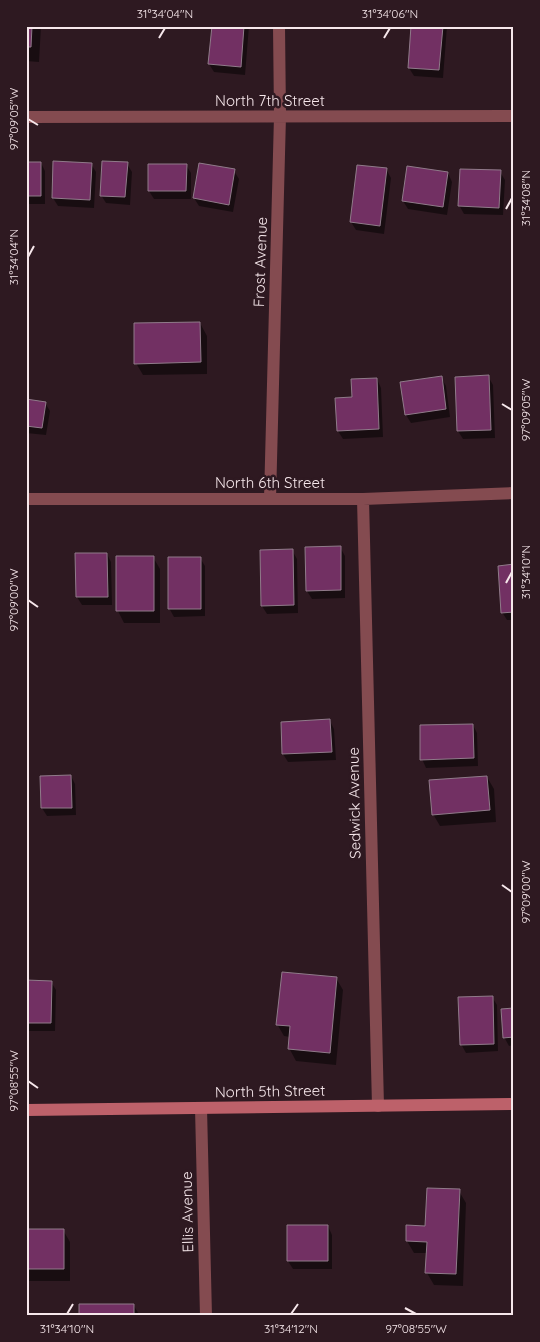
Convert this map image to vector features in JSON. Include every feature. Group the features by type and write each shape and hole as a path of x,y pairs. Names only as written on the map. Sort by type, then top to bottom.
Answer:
{"main road":[{"name":"North 5th Street","path":"26,1110 514,1104"}],"street":[{"name":"Frost Avenue","path":"270,499 280,116 279,26"},
{"name":"North 7th Street","path":"26,117 514,116"},
{"name":"North 6th Street","path":"26,499 363,499 514,493"},
{"name":"Sedwick Avenue","path":"363,499 378,1106"},
{"name":"Ellis Avenue","path":"201,1108 206,1316"}],"building":[{"path":"26,26 32,26 31,47 26,47"},
{"path":"212,26 244,26 241,67 208,64"},
{"path":"411,26 443,26 439,70 408,68"},
{"path":"53,161 92,163 90,200 52,198"},
{"path":"102,161 128,162 125,197 100,196"},
{"path":"26,162 41,162 41,196 26,196"},
{"path":"199,163 235,169 229,205 193,198"},
{"path":"148,164 187,164 186,191 148,191"},
{"path":"357,165 387,168 380,226 350,222"},
{"path":"407,166 448,172 443,207 402,201"},
{"path":"460,169 501,170 499,208 458,206"},
{"path":"200,322 201,362 134,364 134,323"},
{"path":"489,375 491,430 457,431 455,377"},
{"path":"442,376 446,409 405,415 400,382"},
{"path":"377,378 379,429 337,431 335,398 352,397 351,379"},
{"path":"26,399 46,402 42,428 26,426"},
{"path":"341,546 341,590 306,591 305,547"},
{"path":"293,549 294,605 261,606 260,550"},
{"path":"75,553 107,553 108,597 76,597"},
{"path":"116,556 154,556 154,611 116,611"},
{"path":"168,557 201,557 201,609 168,609"},
{"path":"514,564 514,612 501,613 498,566"},
{"path":"330,719 332,752 282,754 281,722"},
{"path":"473,724 474,758 420,760 420,725"},
{"path":"71,775 72,808 41,808 40,776"},
{"path":"487,776 490,810 432,815 429,780"},
{"path":"282,972 337,977 330,1053 288,1049 290,1026 276,1025"},
{"path":"26,980 52,981 51,1023 26,1023"},
{"path":"493,996 494,1044 460,1045 458,997"},
{"path":"514,1008 514,1037 503,1038 501,1009"},
{"path":"427,1188 460,1189 456,1274 425,1273 427,1242 406,1241 406,1225 425,1226"},
{"path":"287,1225 328,1225 328,1261 287,1261"},
{"path":"26,1229 64,1229 64,1269 26,1269"},
{"path":"79,1304 134,1304 134,1316 79,1316"}]}
